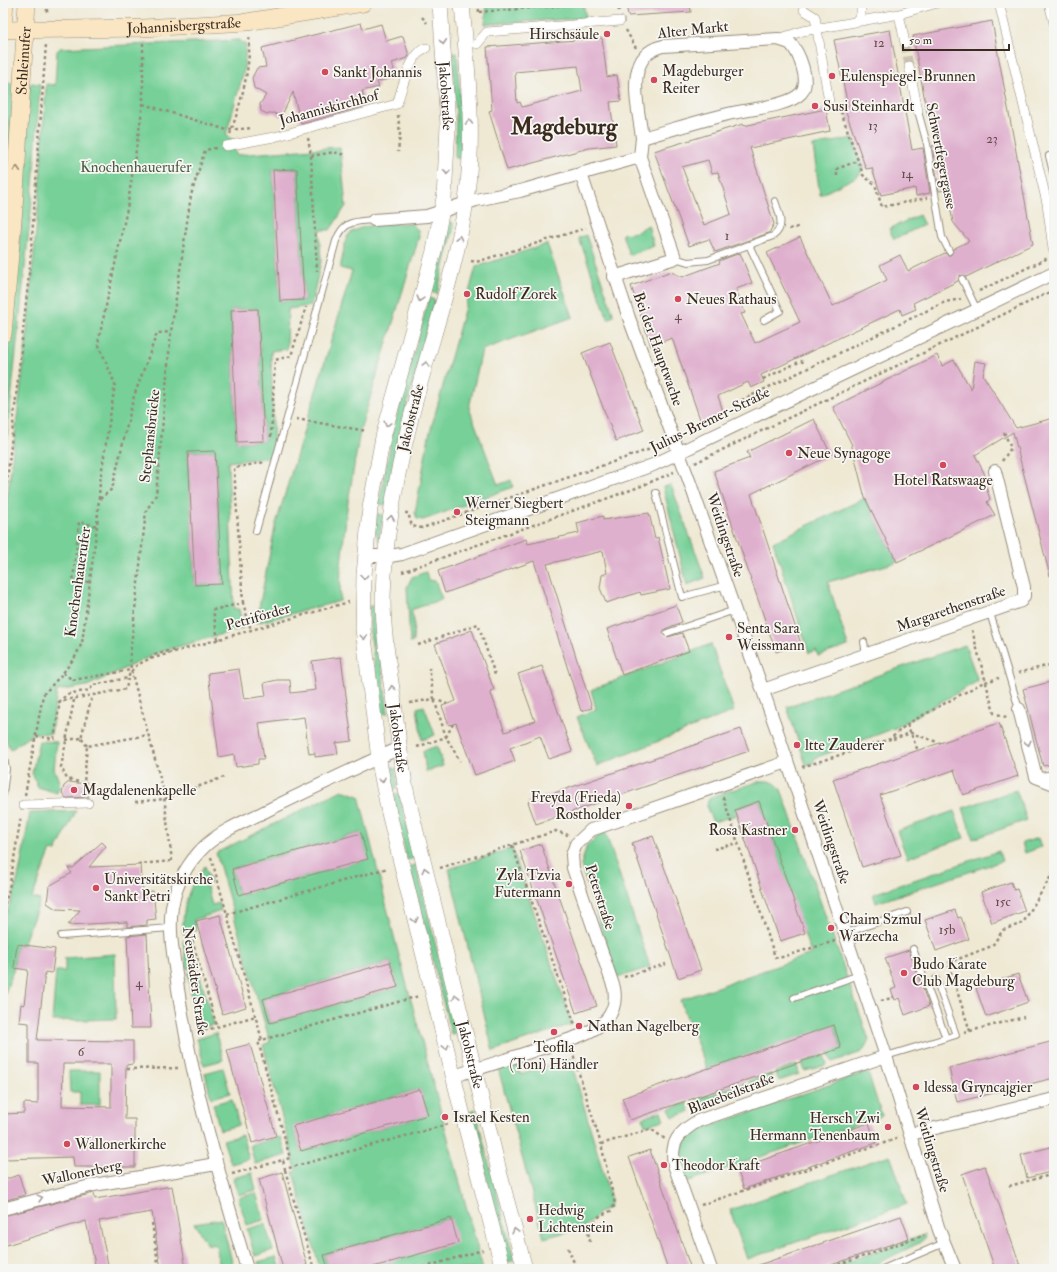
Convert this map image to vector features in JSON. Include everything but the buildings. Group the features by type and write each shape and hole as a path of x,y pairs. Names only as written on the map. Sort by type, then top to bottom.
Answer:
{"main road":[{"name":"Schleinufer","path":"3,29 5,3"},
{"name":"Schleinufer","path":"3,334 14,208 27,3"},
{"name":"Johannisbergstraße","path":"3,29 143,28 247,22 363,3"}],"street":[{"name":"Jakobstraße","path":"440,3 448,126 446,182 434,251 383,437 370,508 362,598 363,629 378,758 389,813 453,1076 503,1269"},
{"name":"Jakobstraße","path":"462,3 469,108 469,162 465,203 454,257 405,441 392,511 386,556 383,599 384,624 408,799 525,1269"},
{"path":"855,22 861,14 861,3"},
{"name":"Alter Markt","path":"642,59 650,51 663,46 778,38 817,28 899,14 937,3"},
{"path":"999,3 1047,203 1053,252"},
{"path":"1049,3 1054,22"},
{"path":"804,10 815,17 829,102"},
{"path":"899,14 905,43"},
{"path":"477,44 488,32 620,21"},
{"path":"642,138 729,114 787,102 797,97 803,91 805,83 800,59 790,42 778,38"},
{"name":"Johanniskirchhof","path":"226,146 274,137 397,104 411,64 420,50 426,48"},
{"path":"642,59 638,69 636,81 642,138 640,157 675,258"},
{"name":"Schwertfegergasse","path":"909,66 918,110"},
{"path":"374,220 427,216 465,203 581,174 640,157"},
{"name":"Bei der Hauptwache","path":"581,174 614,277 680,454"},
{"name":"Bei der Hauptwache","path":"614,277 675,258"},
{"name":"Julius-Bremer-Straße","path":"365,556 394,556 418,549 653,466 1054,273"},
{"name":"Weitlingstraße","path":"680,454 763,690 846,935 886,1056 944,1243 955,1269"},
{"name":"Margarethenstraße","path":"763,690 1019,603 1025,592 995,471"},
{"path":"1019,709 1036,777 1054,784"},
{"name":"Neustädter Straße","path":"247,1269 216,1164 192,1068 186,1036 171,934 172,906 176,889 188,867 204,847 227,831 400,748"},
{"path":"580,839 591,830 720,785 788,767"},
{"path":"23,805 88,803"},
{"name":"Peterstraße","path":"453,1076 573,1037 597,1027 607,1019 614,1006 615,996 573,868 572,855 580,839"},
{"name":"Blauebeilstraße","path":"674,1144 684,1130 698,1121 886,1056"},
{"path":"910,1134 1054,1099"},
{"path":"674,1144 672,1153 674,1165 711,1269"},
{"name":"Wallonerberg","path":"3,1209 67,1191 216,1164"}],"lane":[{"name":"Schwertfegergasse","path":"918,110 927,144 942,237 949,251"},
{"path":"1049,156 1054,176"},
{"path":"675,258 688,262 699,262 773,236 779,232 781,222 775,201"},
{"path":"256,531 338,235 350,222 374,220"},
{"path":"749,245 780,311 764,320"},
{"path":"962,279 977,310"},
{"path":"656,493 682,597 726,585"},
{"path":"667,633 734,610"},
{"path":"990,613 1019,709"},
{"path":"864,642 866,655"},
{"path":"3,752 6,769 3,794"},
{"path":"1036,777 1054,774"},
{"path":"846,935 907,912"},
{"path":"61,936 171,934"},
{"path":"913,949 946,1038"},
{"path":"794,998 859,975"},
{"path":"886,1056 956,1035 936,979"},
{"path":"883,1269 915,1254 944,1243"}],"path":[{"path":"47,3 47,13"},
{"path":"479,12 595,3"},
{"path":"617,3 620,21 642,59"},
{"path":"229,137 250,55 248,32"},
{"name":"Knochenhauerufer","path":"42,704 43,695 63,673 82,643 97,526 100,482 115,384 98,343 127,209 143,104 143,41"},
{"path":"3,508 30,265 46,46"},
{"path":"829,102 837,103 839,106 857,161 863,175 874,185 882,207 935,197"},
{"path":"143,104 226,130 241,129"},
{"path":"397,104 400,134 398,152"},
{"path":"306,129 311,156 317,275"},
{"name":"Stephansbrücke","path":"138,864 172,861 164,799 131,670 130,655 146,511 156,495 171,332 191,195 205,150 226,146"},
{"path":"311,156 334,152 344,155"},
{"path":"837,176 835,172 837,169 857,161"},
{"path":"471,261 476,262 588,227"},
{"path":"985,288 1053,252"},
{"path":"699,461 1054,290"},
{"name":"Julius-Bremer-Straße","path":"733,417 742,400 945,302 959,301"},
{"path":"271,438 275,360 291,356 306,307 310,302"},
{"path":"99,499 112,490 134,396 157,333 171,332"},
{"path":"763,379 801,360 806,364"},
{"path":"288,416 308,422 367,431"},
{"path":"995,471 1011,448 1003,430"},
{"name":"Julius-Bremer-Straße","path":"408,513 412,526 422,528 656,447"},
{"path":"251,630 243,603 234,468 269,462"},
{"name":"Julius-Bremer-Straße","path":"402,572 666,476"},
{"path":"89,582 73,581 79,522 97,526"},
{"path":"218,640 213,610 243,603"},
{"name":"Petriförder","path":"63,673 73,680 131,670 138,664 150,660 346,603"},
{"path":"969,620 994,713 1009,718"},
{"path":"418,645 478,624 496,675"},
{"path":"890,740 907,724 986,682 1054,664"},
{"path":"429,668 434,699 446,737 460,761"},
{"path":"59,701 74,700 126,689 131,670"},
{"path":"59,701 68,694 90,690 93,685 128,678"},
{"path":"81,738 92,696"},
{"path":"410,703 434,699 447,704"},
{"path":"74,700 61,767 67,779 90,783"},
{"path":"36,736 54,739 60,705 59,701"},
{"path":"417,747 446,737 452,724"},
{"path":"907,724 918,751"},
{"path":"788,767 911,733 940,743"},
{"path":"87,746 148,735"},
{"path":"66,740 81,738"},
{"path":"81,738 87,746 84,783"},
{"path":"135,802 164,799 224,777"},
{"path":"720,785 737,843 776,958 846,935"},
{"path":"443,869 556,831 580,839"},
{"path":"714,849 737,843"},
{"path":"512,845 573,1037 615,1204 611,1211 601,1215 587,1227 590,1242"},
{"path":"204,847 211,857 262,1040"},
{"path":"227,914 385,869"},
{"path":"970,1031 948,963 992,946 1003,930 1023,923 1054,871"},
{"path":"171,934 191,936 216,1027"},
{"path":"621,978 666,964"},
{"path":"220,1177 290,1158 258,1042 433,992"},
{"path":"888,999 894,997"},
{"path":"186,1036 256,1016"},
{"path":"956,1035 1024,1017"},
{"path":"127,1069 192,1068"},
{"path":"285,1170 449,1124"},
{"path":"601,1144 651,1129 674,1144"},
{"path":"689,1208 910,1134"},
{"path":"282,1160 314,1269"},
{"path":"1010,1186 1054,1174"},
{"path":"152,1223 159,1269"},
{"path":"827,1269 924,1235"},
{"path":"568,1248 575,1265 582,1269"},
{"path":"418,1269 482,1250"}],"green space":[{"path":"487,3 583,3 586,18 485,24"},
{"name":"Knochenhauerufer","path":"239,40 246,45 244,70 226,135 233,140 236,155 340,147 346,206 330,230 319,230 321,261 311,306 288,309 287,349 271,351 274,457 228,462 234,609 239,609 243,628 160,652 87,686 57,691 51,734 34,733 10,750 3,731 3,534 26,343 40,186 46,84 55,85 57,51 60,48","holes":["297,169 304,300 280,301 273,170","258,309 264,441 237,442 231,310","215,451 222,583 195,585 188,452"]},
{"path":"452,53 457,53 461,116 461,158 455,158 456,116"},
{"path":"8,82 14,83 3,242 3,157"},
{"path":"31,83 40,84 32,201 3,474 3,405 22,214 29,86"},
{"path":"853,138 863,169 858,176 820,195 813,146"},
{"path":"919,215 924,225 894,239 889,229"},
{"path":"452,222 454,226 437,294 431,292 447,225"},
{"path":"412,224 418,230 419,237 360,431 347,508 341,565 340,601 256,623 275,527 352,271 340,268 347,237 351,232 367,226"},
{"path":"648,225 654,246 629,255 622,234 637,232"},
{"path":"586,235 614,316 608,319 579,238"},
{"path":"547,244 573,317 482,350 469,408 498,485 511,480 513,487 423,520 417,519 415,513 429,436 476,267"},
{"path":"429,298 435,300 395,449 386,503 385,505 379,504 394,426"},
{"path":"671,485 705,578 687,585 663,487"},
{"path":"865,498 897,562 828,582 848,646 818,656 816,650 809,653 773,542"},
{"path":"377,514 383,515 379,541 375,530"},
{"path":"426,572 428,580 435,581 442,599 411,610 414,620 413,642 410,643 407,587 412,577"},
{"path":"369,606 376,606 379,646 388,713 381,714 370,631"},
{"path":"711,644 734,711 597,766 577,717 596,709 591,690"},
{"path":"965,645 978,681 895,728 815,758 813,763 806,765 787,707"},
{"path":"424,706 435,735 422,740 417,708"},
{"path":"39,741 57,742 54,769 60,784 57,793 38,787 32,773"},
{"path":"437,746 443,766 426,772 423,751"},
{"path":"391,767 395,768 398,786 395,789 391,788 388,770"},
{"path":"761,781 774,783 782,792 869,1040 862,1052 832,1062 828,1052 841,1047 834,1026 707,1069 680,1000 811,954 759,801 735,809 737,815 713,822 708,812 707,805 713,796"},
{"path":"342,790 359,796 397,948 483,1269 366,1269 451,1218 324,1255 328,1269 320,1269 293,1172 296,1170 263,1045 270,1042 216,853","holes":["360,833 367,859 239,895 232,869","390,962 397,987 270,1023 263,999","420,1089 427,1115 301,1151 294,1126"]},
{"path":"1016,790 1027,820 973,839 963,808"},
{"path":"399,793 415,858 407,860 393,795"},
{"path":"76,811 56,851 51,850 32,898 40,900 23,945 17,945 14,968 3,999 3,922 14,893 20,869 30,813"},
{"path":"954,811 964,838 907,858 897,831"},
{"path":"605,831 650,967 617,978 581,865 587,845"},
{"path":"1038,838 1041,847 1025,853 1022,843"},
{"path":"512,848 572,1024 493,1051 449,869"},
{"path":"999,851 1002,861 876,903 873,894"},
{"path":"416,865 457,1033 451,1034 410,866"},
{"path":"205,866 211,883 206,884 212,905 219,903 221,911 194,920 196,931 183,933 187,898 194,881"},
{"path":"189,939 198,966 187,969 183,941"},
{"path":"115,954 116,1019 52,1021 56,971 65,971 65,958"},
{"path":"198,970 214,1024 196,1030 188,973"},
{"path":"216,1033 223,1060 204,1065 197,1039"},
{"path":"824,1055 827,1065 805,1071 802,1063"},
{"path":"570,1058 610,1196 610,1204 608,1208 599,1213 585,1227 544,1238 498,1068 516,1061 520,1074"},
{"path":"797,1065 799,1074 779,1081 775,1072"},
{"path":"223,1068 230,1093 211,1098 205,1073"},
{"path":"69,1071 100,1071 100,1105 80,1105 80,1092 70,1092"},
{"path":"866,1072 869,1076 882,1116 686,1182 681,1166 681,1153 686,1141 699,1130"},
{"path":"771,1074 773,1083 752,1089 749,1081"},
{"path":"745,1083 747,1092 724,1098 722,1090"},
{"path":"718,1092 720,1101 698,1108 695,1100"},
{"path":"232,1099 239,1125 220,1130 213,1104"},
{"path":"687,1103 689,1112 673,1117 669,1109"},
{"path":"475,1109 514,1260 508,1262 470,1111"},
{"path":"661,1111 664,1120 645,1125 643,1118"},
{"path":"242,1135 249,1159 231,1164 223,1140"},
{"path":"281,1137 286,1155 255,1164 250,1145"},
{"path":"890,1155 907,1204 747,1259 730,1210"},
{"path":"252,1173 256,1190 238,1195 233,1178"},
{"path":"256,1193 264,1220 247,1225 238,1198"},
{"path":"221,1219 234,1269 220,1269 216,1245 207,1244 194,1223"},
{"path":"265,1224 273,1250 255,1256 247,1229"},
{"path":"924,1235 925,1238 919,1243 866,1269 827,1269"},
{"path":"276,1257 280,1269 260,1269 258,1262"}],"tunnel":[{"path":"905,43 909,66"}],"place":[{"name":"Hirschsäule","path":"607,34"},
{"name":"Sankt Johannis","path":"325,72"},
{"name":"Eulenspiegel-Brunnen","path":"832,76"},
{"name":"Magdeburger Reiter","path":"654,80"},
{"name":"Susi Steinhardt","path":"815,106"},
{"name":"Rudolf Zorek","path":"467,294"},
{"name":"Neues Rathaus","path":"678,299"},
{"name":"Neue Synagoge","path":"789,453"},
{"name":"Hotel Ratswaage","path":"943,465"},
{"name":"Werner Siegbert Steigmann","path":"457,512"},
{"name":"Senta Sara Weissmann","path":"729,637"},
{"name":"ltte Zauderer","path":"797,745"},
{"name":"Magdalenenkapelle","path":"74,790"},
{"name":"Freyda (Frieda) Rostholder","path":"629,806"},
{"name":"Rosa Kastner","path":"795,830"},
{"name":"Zyla Tzvia Futermann","path":"569,884"},
{"name":"Universitätskirche Sankt Petri","path":"96,888"},
{"name":"Chaim Szmul Warzecha","path":"831,928"},
{"name":"Budo Karate Club Magdeburg","path":"904,973"},
{"name":"Nathan Nagelberg","path":"579,1026"},
{"name":"Teofila (Toni) Händler","path":"554,1032"},
{"name":"ldessa Gryncajgier","path":"916,1087"},
{"name":"Israel Kesten","path":"445,1117"},
{"name":"Hersch Zwi Hermann Tenenbaum","path":"888,1127"},
{"name":"Wallonerkirche","path":"67,1144"},
{"name":"Theodor Kraft","path":"664,1165"},
{"name":"Hedwig Lichtenstein","path":"530,1219"}],"district":[{"name":"Magdeburg","path":"564,126"}]}
